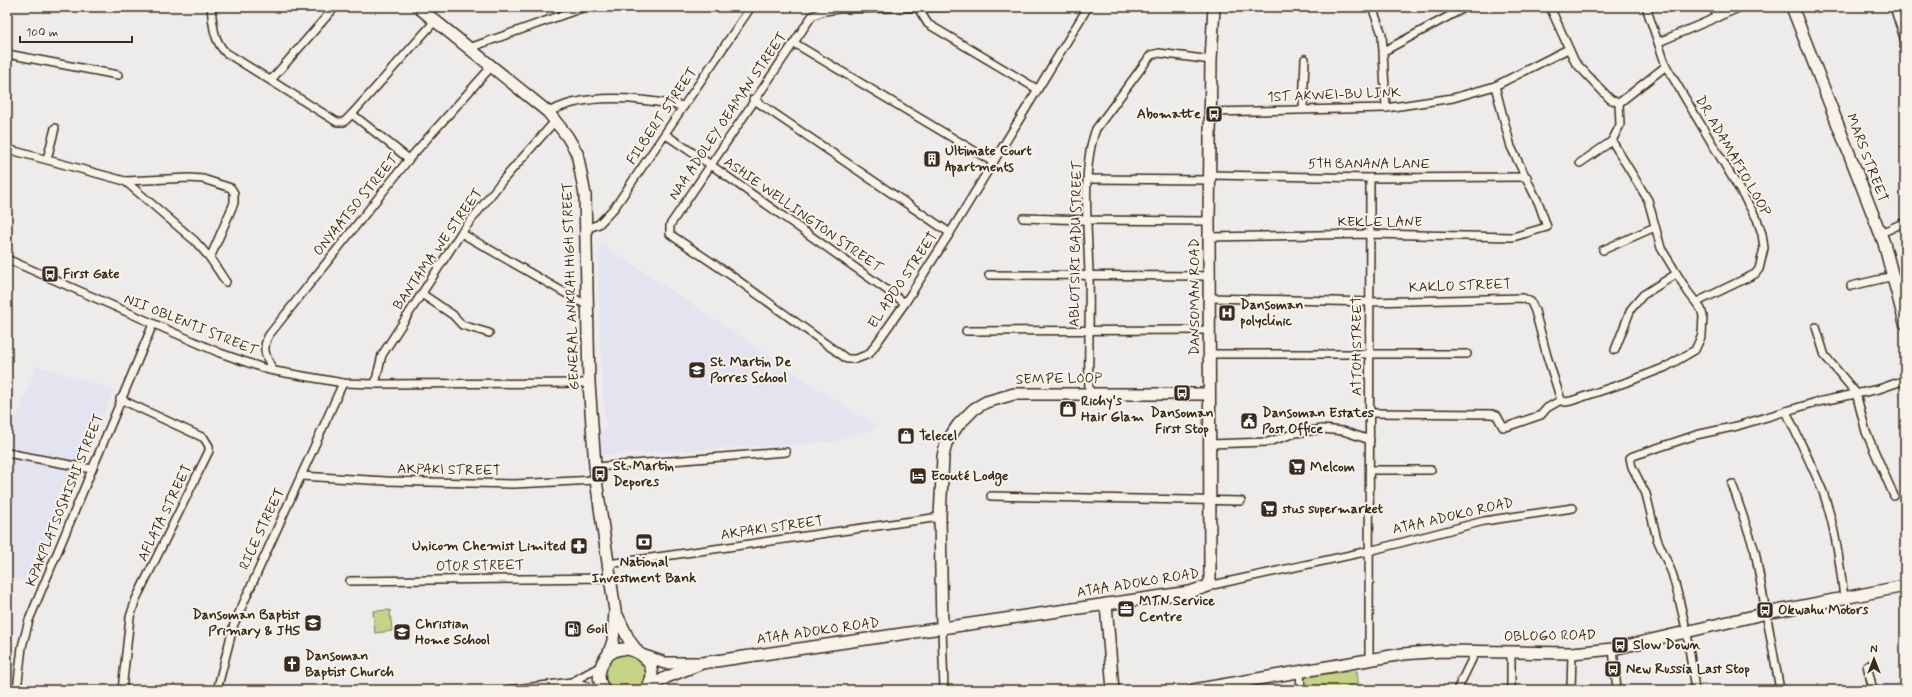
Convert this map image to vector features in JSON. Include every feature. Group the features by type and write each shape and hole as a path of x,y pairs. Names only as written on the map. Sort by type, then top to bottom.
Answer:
{"main road":[{"name":"GENERAL ANKRAH HIGH STREET","path":"418,7 552,116 577,153 585,195 586,305 589,383 596,480 615,611 613,641 608,655 601,666"},
{"name":"DANSOMAN ROAD","path":"1208,586 1210,581 1208,394 1211,276 1211,237 1209,221 1211,60 1214,7"},
{"name":"MARS STREET","path":"1792,7 1879,234 1884,243 1902,298 1905,323"},
{"name":"SEMPE LOOP","path":"942,628 940,517 943,457 946,443 958,425 974,409 986,402 1014,394 1208,394"},
{"name":"ATAA ADOKO ROAD","path":"608,655 620,649 665,663 702,663 1190,592 1208,586"},
{"name":"OBLOGO ROAD","path":"1193,690 1300,672 1369,658 1423,652 1476,651 1572,653 1614,649 1767,613 1905,586"},
{"path":"1106,604 1113,690"},
{"name":"GENERAL ANKRAH HIGH STREET","path":"615,611 629,640 651,671 648,688"},
{"name":"ATAA ADOKO ROAD","path":"648,688 667,677 702,663"},
{"path":"601,666 600,680 604,690"}],"street":[{"path":"212,7 214,35 218,45 225,52 330,120 337,122 344,122 352,114 435,21"},
{"path":"270,80 335,7"},
{"path":"469,48 585,7"},
{"name":"FILBERT STREET","path":"586,228 598,224 608,217 666,135 751,7"},
{"name":"NAA ADOLEY OEAMAN STREET","path":"670,225 812,16 824,11 869,8 948,7"},
{"name":"EL ADDO STREET","path":"670,225 670,234 674,238 732,276 847,359 856,359 870,354 950,233 1088,7"},
{"path":"1372,7 1382,34 1386,108"},
{"path":"1384,51 1466,7"},
{"path":"1550,7 1568,49 1580,67 1610,99 1619,103"},
{"name":"DR. ADAMAFIO LOOP","path":"1646,7 1666,66 1757,219 1762,234 1764,248 1759,269 1755,274 1726,290 1696,302"},
{"path":"1713,7 1718,17"},
{"path":"1659,42 1741,7"},
{"path":"1894,7 1905,41"},
{"path":"918,8 928,24 1037,89"},
{"path":"794,43 993,162"},
{"name":"1ST AKWEI-BU LINK","path":"1211,112 1386,108 1453,98 1494,86 1568,49"},
{"name":"ABLOTSIRI BADU STREET","path":"1089,394 1089,276 1086,220 1091,142 1096,129 1151,55 1159,53 1211,60"},
{"path":"7,54 118,75"},
{"path":"1304,109 1305,59"},
{"name":"ONYAATSO STREET","path":"273,370 266,357 264,349 269,335 409,159 492,66"},
{"path":"1619,103 1666,66"},
{"path":"1494,86 1511,147 1527,177"},
{"path":"552,116 577,102 600,99 638,100 684,106"},
{"path":"754,100 950,233"},
{"path":"1580,163 1612,141 1620,125 1619,103"},
{"path":"352,114 409,159"},
{"name":"BANTAMA WE STREET","path":"375,384 382,355 462,233 552,116"},
{"path":"46,160 55,128"},
{"name":"ASHIE WELLINGTON STREET","path":"666,135 711,165 905,303"},
{"path":"1370,413 1492,414 1497,416 1503,426 1506,426 1541,415 1547,408 1561,400 1565,402 1571,401 1653,373 1688,356 1695,350 1702,335 1702,312 1676,274 1661,248 1655,227 1654,216 1648,200 1612,141"},
{"path":"7,149 125,182 189,178 203,179 231,188 234,193 234,203 210,258"},
{"name":"5TH BANANA LANE","path":"1088,179 1527,177"},
{"name":"KEKLE LANE","path":"1211,237 1370,234 1513,237 1547,227 1527,177"},
{"name":"ATTOH STREET","path":"1369,658 1370,178"},
{"path":"125,182 174,222 210,258 226,282"},
{"path":"1022,218 1209,221"},
{"path":"1879,234 1905,222"},
{"path":"1603,250 1655,227"},
{"path":"462,233 586,305"},
{"name":"NII OBLENTI STREET","path":"7,259 220,353 273,370 343,383 589,383"},
{"path":"1615,350 1631,309 1638,301 1676,274"},
{"path":"989,275 1211,276"},
{"path":"1851,286 1894,276"},
{"path":"422,294 453,315 462,325 489,333"},
{"name":"KAKLO STREET","path":"1210,298 1370,302 1523,298 1531,302 1535,311 1561,400"},
{"name":"KPAKPLATSOSHISHI STREET","path":"17,690 22,647 29,620 120,399 153,324"},
{"path":"1816,327 1825,356 1856,393 1866,432 1894,496"},
{"path":"966,331 1210,330"},
{"path":"1210,354 1467,354"},
{"path":"1695,690 1686,632 1672,573 1657,540 1646,494 1630,461 1632,456 1665,445 1786,411 1905,380"},
{"name":"RICE STREET","path":"217,690 234,624 343,383"},
{"name":"AFLATA STREET","path":"120,399 204,438 209,446 209,451 136,599 130,617 122,690"},
{"path":"1786,411 1823,492 1840,565 1844,598"},
{"path":"1209,444 1268,442 1296,433 1322,429 1342,431 1370,440"},
{"path":"595,466 786,452"},
{"path":"7,453 92,469"},
{"path":"1370,470 1431,470"},
{"name":"AKPAKI STREET","path":"301,476 386,481 514,484 596,480"},
{"path":"1732,484 1755,551 1780,690"},
{"path":"991,496 1209,499 1241,501"},
{"name":"ATAA ADOKO ROAD","path":"1208,586 1369,551 1484,521 1573,508"},
{"name":"AKPAKI STREET","path":"608,564 940,517"},
{"name":"OTOR STREET","path":"350,581 610,578"},
{"path":"942,628 944,690"},
{"path":"1614,649 1617,690"},
{"path":"1456,690 1476,651"},
{"path":"1511,652 1511,690"},
{"path":"1571,690 1572,653"},
{"path":"1867,665 1873,690"},
{"path":"572,682 601,666"},
{"path":"1300,672 1301,690"},
{"path":"508,690 572,682 604,690"}],"shaded area":[{"name":"St. Martin De Porres School","path":"601,243 863,418 879,427 834,442 601,455 600,431 605,428 600,341 598,253"},
{"path":"37,365 114,390 33,580 7,580 7,413 17,417"}],"green space":[{"path":"390,610 392,631 375,633 373,611"},
{"path":"626,653 638,659 644,667 646,677 642,690 608,690 603,670 611,658"},
{"path":"1357,671 1359,690 1303,690 1302,676"}],"place":[{"name":"Abomatte","path":"1214,114"},
{"name":"Ultimate Court Apartments","path":"932,159"},
{"name":"First Gate","path":"50,274"},
{"name":"Dansoman polyclinic","path":"1227,313"},
{"name":"St. Martin De Porres School","path":"697,370"},
{"name":"Dansoman First Stop","path":"1182,393"},
{"name":"Richy's Hair Glam","path":"1068,409"},
{"name":"Dansoman Estates Post Office","path":"1249,421"},
{"name":"Telecel","path":"906,436"},
{"name":"Melcom","path":"1297,467"},
{"name":"St. Martin Depores","path":"600,474"},
{"name":"Ecouté Lodge","path":"918,476"},
{"name":"stus supermarket","path":"1269,509"},
{"name":"National Investment Bank","path":"644,542"},
{"name":"Unicom Chemist Limited","path":"579,546"},
{"name":"MTN Service Centre","path":"1126,609"},
{"name":"Okwahu Motors","path":"1765,610"},
{"name":"Dansoman Baptist Primary & JHS","path":"313,623"},
{"name":"Goil","path":"573,629"},
{"name":"Christian Home School","path":"402,632"},
{"name":"Slow Down","path":"1620,645"},
{"name":"Dansoman Baptist Church","path":"292,664"},
{"name":"New Russia Last Stop","path":"1613,669"}]}
